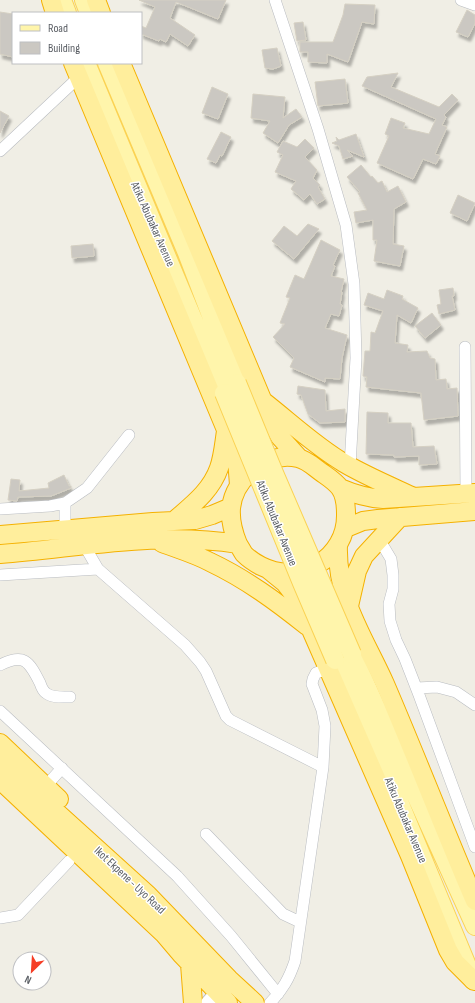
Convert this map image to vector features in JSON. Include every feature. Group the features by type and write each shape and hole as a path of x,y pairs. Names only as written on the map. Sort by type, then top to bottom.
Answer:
{"highway":[{"path":"51,0 55,12"},
{"path":"96,0 101,12"},
{"path":"121,64 272,423 280,438 299,458"},
{"path":"79,68 237,459 238,485 231,507 232,526 238,544 252,561 277,576 292,592 298,600 310,629 331,664"},
{"path":"262,400 319,446 350,466 414,497"},
{"path":"175,520 200,498 213,480 220,464 226,431"},
{"path":"238,485 259,465 268,460 288,457 299,458 312,464 340,488 370,498 383,499 471,493"},
{"path":"267,569 286,573 306,571 323,562 330,556 338,545 346,528 346,507 340,488"},
{"path":"0,535 175,520 195,520 231,507"},
{"path":"346,528 363,521 475,511"},
{"path":"348,607 357,571 364,556 400,517"},
{"path":"0,554 154,539 190,538 218,540 238,544"},
{"path":"154,539 210,562 235,575 267,595 310,629"},
{"path":"338,545 338,567 340,580 348,607 385,684 475,900"},
{"path":"0,742 155,891 169,928"},
{"name":"Ikot Ekpene - Uyo Road","path":"0,761 148,896 190,964 221,1001"},
{"name":"Ikot Ekpene - Uyo Road","path":"0,780 255,1003"},
{"path":"0,796 127,916 169,928"},
{"path":"190,964 193,1003"}],"main road":[{"path":"62,0 67,12"},
{"path":"84,0 89,12"},
{"name":"Atiku Abubakar Avenue","path":"107,64 187,254 231,388 331,664 395,792 474,983"},
{"name":"Atiku Abubakar Avenue","path":"79,68 122,152 169,260 274,473 352,654 475,926"}],"street":[{"path":"460,0 475,5"},
{"path":"273,1 318,129 346,225 354,284 356,351 350,466"},
{"path":"0,151 79,68"},
{"path":"466,347 471,493"},
{"path":"0,509 50,506 65,503 87,488 129,435"},
{"path":"65,503 66,529"},
{"path":"379,539 391,559 393,589 389,604 390,621 475,847"},
{"path":"84,545 98,569 185,645 200,662 206,671 226,716 230,720 323,767"},
{"path":"0,575 98,569"},
{"path":"0,665 9,660 21,659 28,662 44,692 51,696 70,697"},
{"path":"270,1003 289,978 296,961 300,922 323,767 325,726 322,710 312,684 316,673 331,664"},
{"path":"416,688 437,687 456,692 475,705"},
{"path":"0,712 177,876 231,936 278,994"},
{"path":"46,786 62,768"},
{"path":"206,834 283,914 300,922"},
{"path":"0,918 18,915 69,861"}],"building":[{"path":"139,0 226,0 218,19 176,2 170,18 195,35 188,46 170,34 166,42 142,34 142,26 146,28 155,7"},
{"path":"345,4 375,5 374,24 362,22 348,62 327,54 327,63 308,62 308,52 300,52 300,42 333,42 343,15"},
{"path":"467,10 475,15 475,23 468,37 456,32"},
{"path":"0,12 12,14 12,57 0,54"},
{"path":"303,22 306,40 297,41 294,23"},
{"path":"277,48 281,66 273,69 265,68 262,50"},
{"path":"398,73 391,87 439,107 452,94 458,100 444,115 446,117 442,125 447,127 435,154 440,156 436,164 423,159 413,179 377,163 389,136 385,134 391,118 405,123 403,128 429,134 436,119 362,86 367,77"},
{"path":"345,79 348,103 318,106 315,82"},
{"path":"212,87 228,94 218,119 202,113"},
{"path":"253,94 285,97 283,118 296,109 302,117 289,125 278,143 263,133 270,121 251,118"},
{"path":"0,111 9,116 0,133"},
{"path":"221,132 231,137 222,156 220,155 216,163 207,159"},
{"path":"356,134 364,157 347,150 353,156 343,159 339,146 332,143 337,141 336,137 339,140"},
{"path":"305,139 314,148 305,157 317,170 313,178 320,185 318,187 325,199 317,204 310,194 304,200 291,189 296,181 275,172 283,155 277,152 283,141 297,147"},
{"path":"361,165 378,183 382,181 387,192 398,186 406,202 394,209 393,244 404,246 400,266 374,261 377,240 373,240 373,220 356,223 354,212 367,210 358,193 360,192 347,177"},
{"path":"458,195 475,203 467,221 450,213"},
{"path":"308,224 319,229 294,259 272,241 284,226 297,236"},
{"path":"321,240 340,250 333,265 335,266 331,276 344,279 340,304 342,305 339,316 331,314 325,328 347,335 342,358 340,379 325,378 325,382 290,367 294,358 273,337 285,324 280,323 290,298 286,297 295,275 304,279"},
{"path":"93,244 94,256 72,258 71,246"},
{"path":"453,288 454,296 452,296 455,310 439,314 437,305 441,304 439,290"},
{"path":"387,290 403,296 402,299 418,308 411,323 397,315 395,343 408,345 407,352 427,351 430,358 435,359 436,380 446,379 447,389 457,388 458,416 424,420 421,393 366,387 367,377 363,376 365,351 370,351 371,332 375,333 383,311 364,305 368,293 384,299"},
{"path":"432,313 441,325 425,338 415,326"},
{"path":"298,386 325,390 326,411 345,409 345,422 320,423 308,414 301,395 297,394"},
{"path":"367,412 388,413 388,423 411,423 413,447 434,446 437,464 419,465 419,456 394,457 394,455 366,454"},
{"path":"64,475 71,488 51,496 18,497 17,501 8,500 11,479 20,480 19,491 49,488 48,483"}]}
